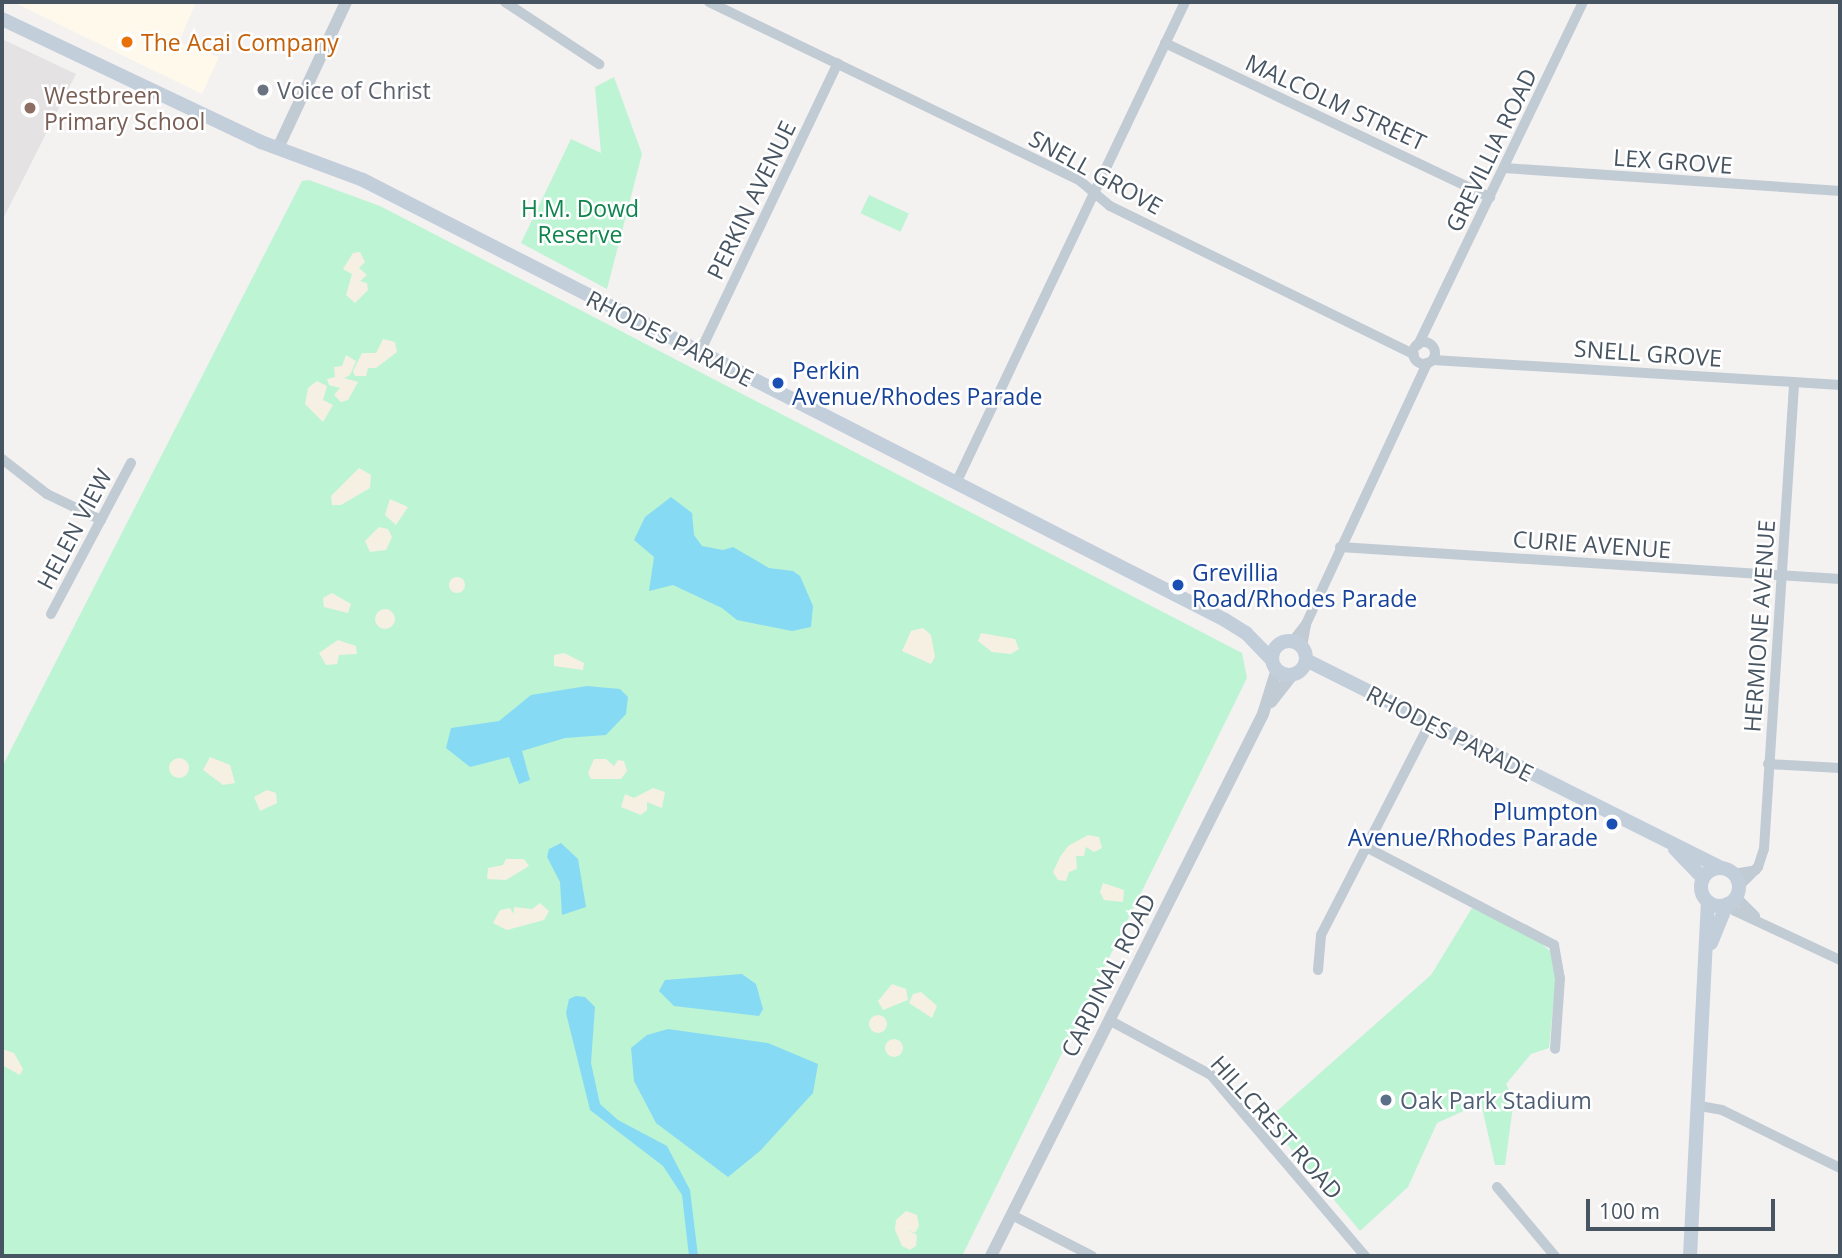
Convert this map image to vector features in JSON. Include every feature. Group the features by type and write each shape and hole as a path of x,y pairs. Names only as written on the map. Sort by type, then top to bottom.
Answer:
{"main road":[{"name":"RHODES PARADE","path":"2,19 278,148 363,180 1246,633 1671,845 1731,889"},
{"name":"RHODES PARADE","path":"1246,633 1274,665"},
{"path":"1274,665 1295,657"},
{"path":"1274,665 1295,657"},
{"name":"RHODES PARADE","path":"1671,845 1703,878"},
{"path":"1690,1256 1709,951 1708,902 1701,891 1703,878 1731,889"},
{"path":"1708,902 1731,889"},
{"path":"1709,951 1731,889"}],"street":[{"path":"278,148 346,2"},
{"path":"505,2 599,64"},
{"name":"SNELL GROVE","path":"709,2 1079,180 1121,212 1388,340 1424,353 1453,360 1840,385"},
{"path":"956,483 1185,2"},
{"name":"GREVILLIA ROAD","path":"1295,657 1306,624 1340,547 1414,390 1433,316 1583,2"},
{"name":"MALCOLM STREET","path":"1165,43 1490,197"},
{"name":"PERKIN AVENUE","path":"699,354 838,63"},
{"name":"LEX GROVE","path":"1504,168 1840,191"},
{"name":"HERMIONE AVENUE","path":"1731,889 1756,870 1764,849 1794,382"},
{"path":"2,458 47,494 101,520"},
{"name":"HELEN VIEW","path":"51,614 131,463"},
{"name":"CURIE AVENUE","path":"1340,547 1840,579"},
{"name":"CARDINAL ROAD","path":"991,1256 1263,713 1295,657"},
{"name":"CARDINAL ROAD","path":"1263,713 1274,665"},
{"path":"1318,970 1321,934 1430,723"},
{"path":"1768,764 1840,768"},
{"path":"1366,847 1554,944 1560,978 1555,1049"},
{"path":"1731,889 1760,920 1840,960"},
{"name":"HILLCREST ROAD","path":"1109,1020 1211,1075 1365,1256"},
{"path":"1700,1106 1722,1110 1840,1168"},
{"path":"1497,1187 1555,1256"},
{"path":"1012,1215 1092,1256"}],"shaded area":[{"path":"13,2 196,2 179,42 219,57 202,94"},
{"name":"Westbreen Primary School","path":"2,39 76,74 2,221"}],"green space":[{"name":"H.M. Dowd Reserve","path":"614,77 642,154 607,289 521,243 571,139 601,153 595,87"},
{"path":"309,180 380,206 1242,653 1247,678 962,1256 2,1256 2,767 302,181"},
{"path":"869,195 909,214 900,232 861,213"},
{"path":"1472,908 1533,936 1551,952 1556,978 1549,1048 1531,1054 1506,1084 1514,1099 1505,1165 1495,1165 1481,1103 1437,1123 1408,1187 1360,1231 1267,1120 1431,975"}],"sand":[{"path":"360,252 365,262 359,268 367,275 360,281 367,283 368,290 355,303 346,295 352,274 343,269 353,253"},
{"path":"383,339 395,342 397,352 376,368 368,368 366,376 355,376 353,371 362,353 376,353"},
{"path":"346,355 356,361 350,375 344,378 358,382 348,400 341,402 334,395 340,388 329,385 327,379 335,377 334,367 342,366"},
{"path":"317,381 327,386 323,400 333,405 323,422 305,404 308,388"},
{"path":"359,468 371,475 370,488 341,505 332,505 331,496"},
{"path":"390,499 408,507 396,525 385,515"},
{"path":"379,527 388,529 392,537 386,550 370,552 365,541"},
{"path":"454,577 460,577 465,585 463,591 454,593 449,588 449,582"},
{"path":"332,593 351,604 348,613 324,607 323,598"},
{"path":"385,609 392,612 395,619 392,626 385,629 378,626 375,619 378,612"},
{"path":"923,628 931,635 935,657 931,664 902,651 911,631"},
{"path":"981,633 1015,639 1019,649 1011,654 992,652 978,641"},
{"path":"338,640 356,646 357,654 339,655 337,664 326,665 319,653"},
{"path":"564,653 584,663 583,670 554,666 554,655"},
{"path":"210,757 230,765 235,783 223,785 203,770"},
{"path":"175,758 183,758 189,768 183,778 175,778 169,772 169,764"},
{"path":"594,759 606,759 614,766 618,760 624,761 627,771 621,779 591,779 588,773"},
{"path":"653,788 665,792 662,808 647,802 647,810 641,815 621,807 625,794 634,798"},
{"path":"267,790 276,793 277,803 260,811 254,797"},
{"path":"1088,835 1099,837 1102,848 1094,852 1086,847 1084,856 1076,856 1077,869 1069,872 1066,881 1058,880 1053,872 1060,857 1068,846"},
{"path":"506,859 524,859 529,866 506,880 487,879 488,868 503,865"},
{"path":"1103,883 1124,890 1123,902 1104,900 1100,892"},
{"path":"540,903 549,911 544,920 507,930 493,923 500,910 510,908 514,914 514,907 532,909"},
{"path":"892,984 906,989 908,1000 883,1010 878,1001"},
{"path":"921,992 937,1006 932,1018 909,1003 913,994"},
{"path":"878,1015 884,1018 887,1024 884,1030 878,1033 872,1030 869,1024 872,1018"},
{"path":"894,1039 900,1042 903,1048 900,1054 894,1057 888,1054 885,1048 888,1042"},
{"path":"2,1049 14,1053 23,1069 20,1075 2,1065"},
{"path":"906,1211 917,1215 919,1226 915,1233 907,1230 917,1235 916,1246 910,1250 902,1246 895,1230 896,1220"}],"water":[{"path":"671,497 692,513 694,535 702,546 723,550 733,547 769,568 793,571 800,576 813,606 811,627 792,631 737,620 722,608 673,585 649,591 654,557 634,540 645,517"},
{"path":"587,686 620,689 628,697 626,714 606,735 565,738 522,751 530,780 519,784 509,757 470,767 446,748 451,728 499,721 531,695"},
{"path":"561,843 578,859 586,907 562,915 560,882 547,857 549,849"},
{"path":"742,974 756,984 763,1009 759,1016 674,1006 659,991 665,980"},
{"path":"576,996 585,997 595,1007 591,1063 600,1104 618,1120 667,1146 690,1190 698,1256 689,1256 682,1195 663,1166 590,1110 566,1013 569,999"},
{"path":"668,1029 768,1043 818,1064 813,1093 760,1151 728,1177 656,1123 634,1081 631,1048 647,1035"}],"place":[{"name":"The Acai Company","path":"127,42"},
{"name":"Voice of Christ","path":"263,90"},
{"name":"Westbreen Primary School","path":"30,108"},
{"name":"Perkin Avenue/Rhodes Parade","path":"778,383"},
{"name":"Grevillia Road/Rhodes Parade","path":"1178,585"},
{"name":"Plumpton Avenue/Rhodes Parade","path":"1612,824"},
{"name":"Oak Park Stadium","path":"1386,1100"}]}
